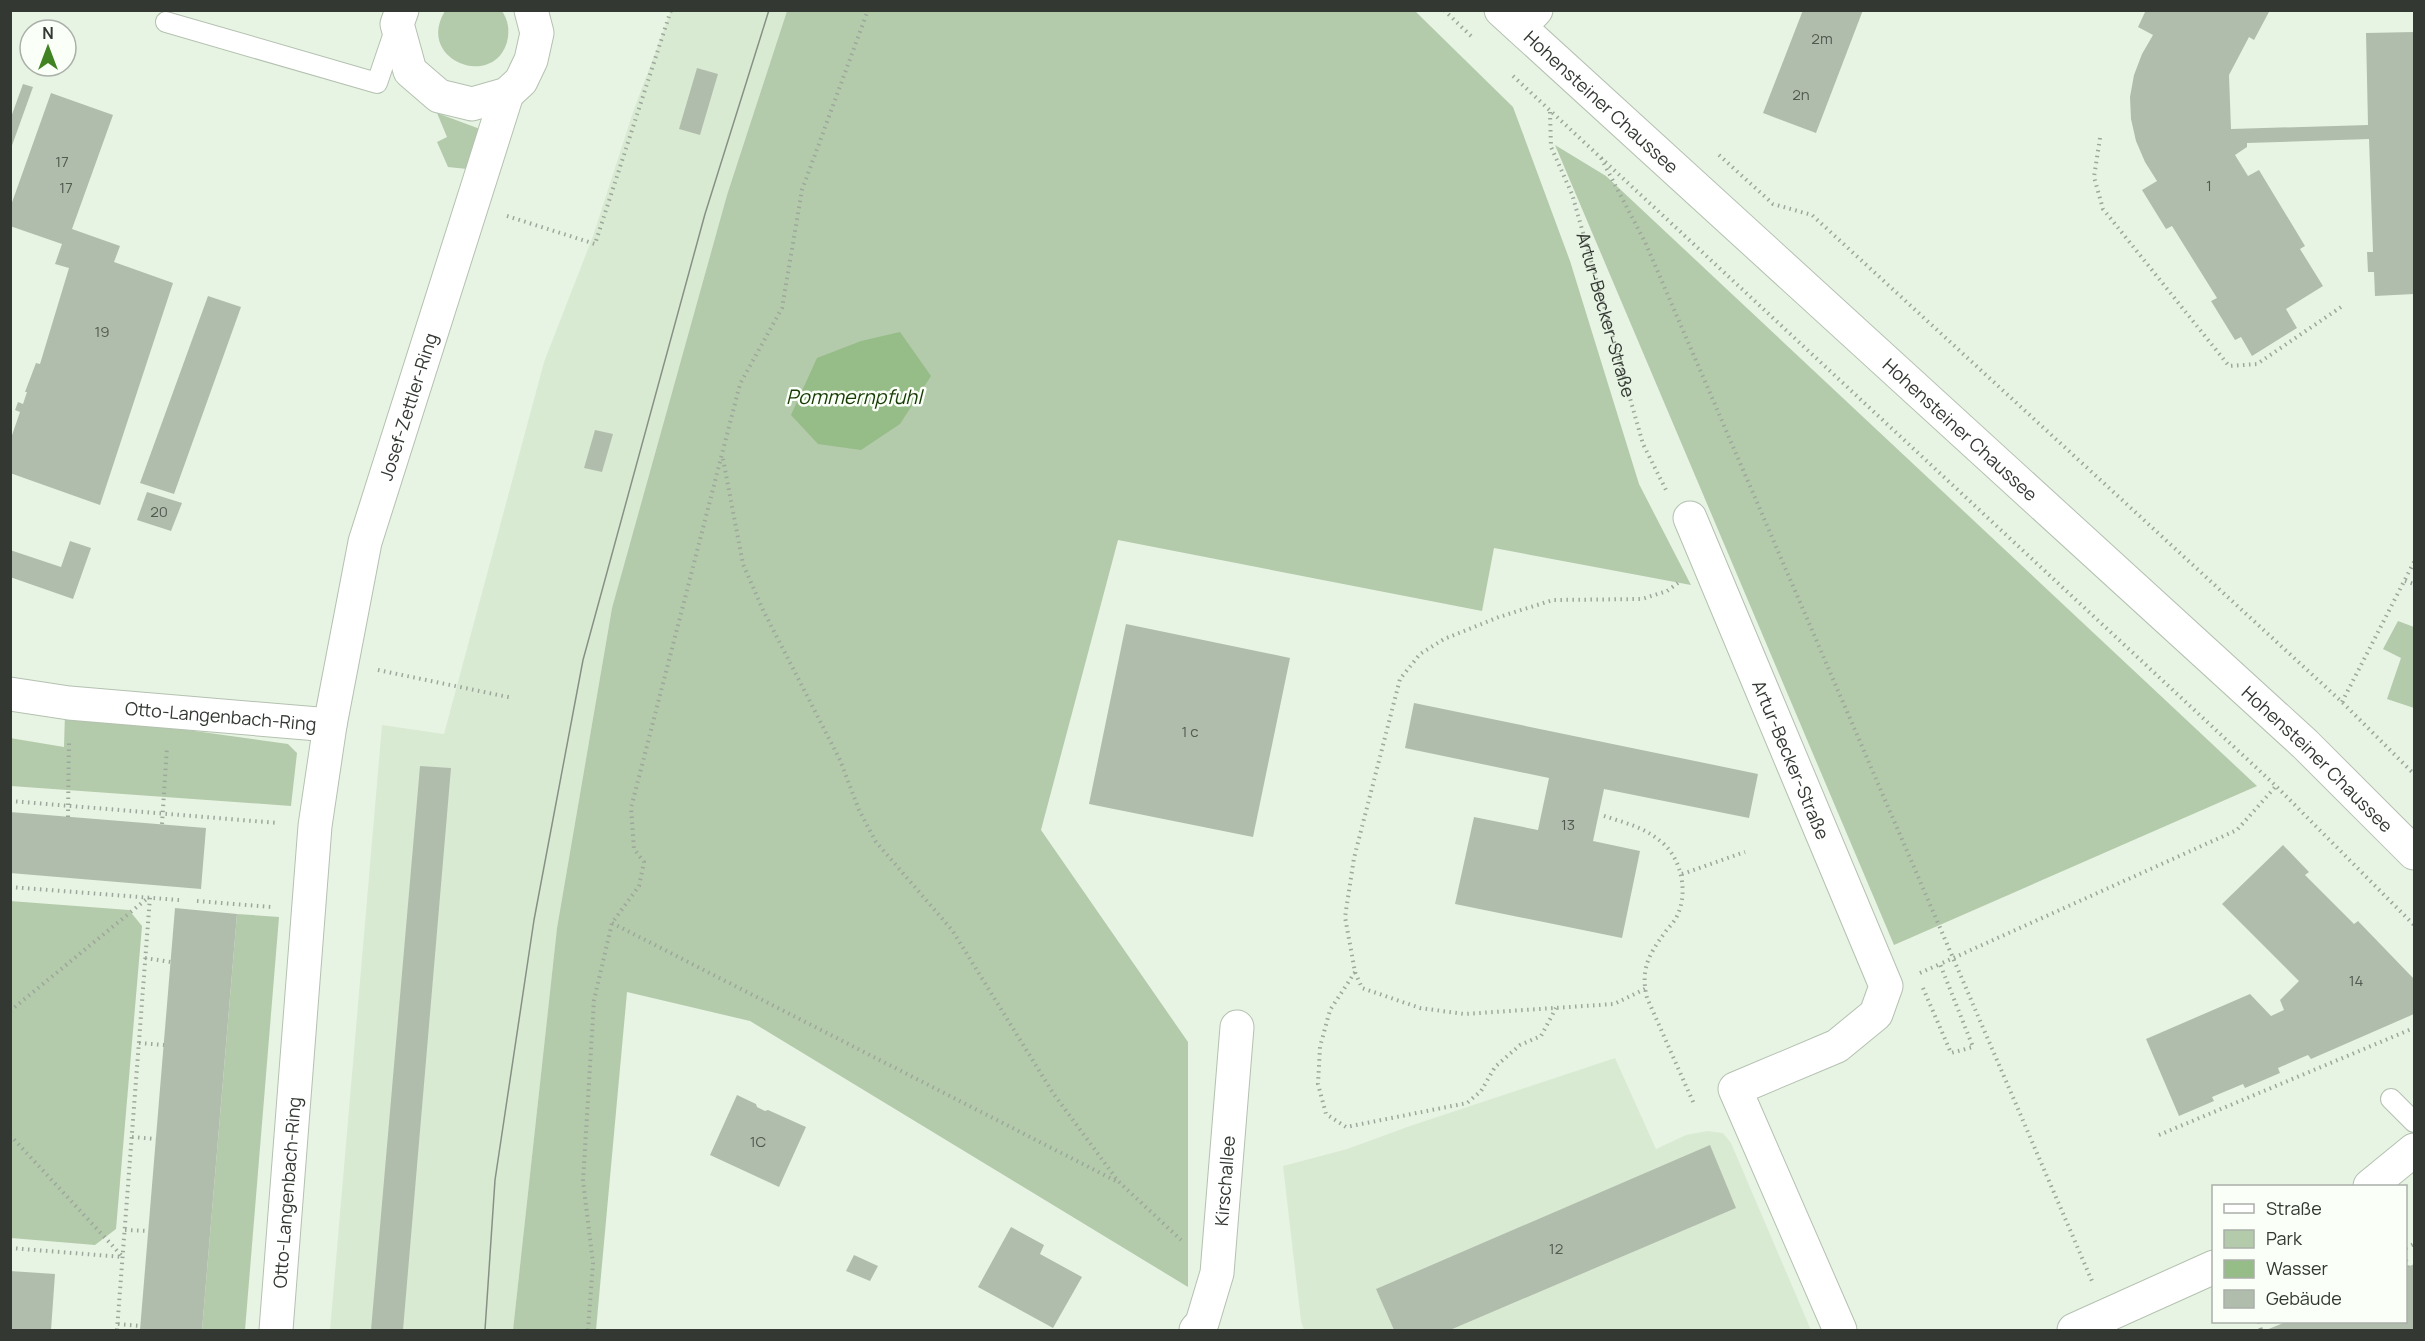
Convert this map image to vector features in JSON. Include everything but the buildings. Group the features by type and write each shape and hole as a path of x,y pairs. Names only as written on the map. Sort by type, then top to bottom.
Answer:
{"street":[{"name":"Josef-Zettler-Ring","path":"330,725 365,542 507,94 521,81 531,60 537,33 531,10"},
{"name":"Hohensteiner Chaussee","path":"1519,16 2305,744 2415,853"},
{"path":"399,17 410,71 439,96 472,104 507,94"},
{"name":"Artur-Becker-Straße","path":"1690,518 1886,986"},
{"name":"Otto-Langenbach-Ring","path":"10,694 69,704 330,725 315,826 276,1330"},
{"path":"1840,1330 1735,1089 1837,1046 1876,1014 1886,986"},
{"name":"Kirschallee","path":"1196,1330 1202,1323 1217,1274 1237,1027"},
{"path":"2371,1185 2415,1150"},
{"path":"2074,1330 2118,1319 2212,1268"}],"lane":[{"path":"166,22 377,83 399,17"},
{"path":"2391,1099 2415,1122"}],"path":[{"path":"473,206 596,244 671,10"},
{"path":"588,1330 593,1263 583,1181 594,1000 612,923 639,886 644,862 634,849 631,808 740,384 782,308 802,190 868,10"},
{"path":"1444,10 1476,41"},
{"path":"1509,71 2276,786 2415,925"},
{"name":"Artur-Becker-Straße","path":"1550,111 1551,147 1572,194 1643,444 1672,502 1690,518"},
{"path":"2100,138 2094,177 2103,209 2229,366 2257,364 2344,305"},
{"path":"1712,148 1773,204 1812,215 2342,702 2415,774"},
{"path":"1599,155 1645,242 1953,958 2118,1319"},
{"path":"722,456 743,564 763,610 840,760 871,834 952,930 1053,1093 1118,1181 1217,1274"},
{"path":"1645,989 1614,1004 1464,1014 1420,1008 1362,988 1355,972 1345,917 1354,858 1400,679 1420,654 1444,639 1499,617 1553,600 1642,599 1667,591 1708,559"},
{"path":"2342,702 2415,562"},
{"path":"2404,581 2415,585"},
{"path":"342,662 513,698"},
{"path":"69,704 69,817"},
{"path":"162,824 169,711"},
{"path":"1886,986 1940,964 2237,830 2276,786"},
{"path":"10,801 315,826"},
{"path":"1604,816 1636,826 1660,840 1673,856 1682,874 1683,894 1677,916 1648,957 1643,982 1694,1104"},
{"path":"1682,874 1745,852"},
{"path":"10,887 180,900"},
{"path":"117,1330 150,897"},
{"path":"10,1011 150,897"},
{"path":"197,901 309,910"},
{"path":"612,923 1118,1181"},
{"path":"145,958 171,962"},
{"path":"1917,974 1951,1053 1973,1047 1940,964"},
{"path":"1355,972 1330,1010 1320,1047 1318,1084 1326,1114 1346,1127 1467,1103 1481,1091 1495,1066 1520,1044 1541,1036 1557,1007"},
{"path":"2159,1135 2415,1028"},
{"path":"139,1043 164,1044"},
{"path":"10,1136 123,1257"},
{"path":"132,1137 156,1139"},
{"path":"125,1230 149,1231"},
{"path":"10,1248 123,1257"},
{"path":"117,1324 141,1326"}],"shaded area":[{"path":"671,11 787,11 727,195 612,608 557,928 513,1330 330,1330 382,725 444,734 544,362 593,236 634,109"},
{"path":"1615,1058 1656,1149 1686,1135 1707,1131 1723,1133 1731,1143 1811,1330 1304,1330 1301,1321 1283,1166 1347,1149"}],"green space":[{"path":"445,11 502,11 507,22 508,33 507,42 499,56 487,64 473,66 460,63 448,55 440,43 438,28"},
{"path":"787,11 1415,11 1513,107 1570,261 1639,484 1691,585 1494,548 1482,611 1118,540 1041,830 1188,1042 1188,1287 750,1021 627,992 596,1330 513,1330 557,928 612,608 727,195"},
{"path":"437,113 480,129 467,169 448,167 437,142 447,137"},
{"path":"1555,145 1606,176 2257,786 1894,945"},
{"path":"2398,621 2414,627 2414,708 2387,699 2401,658 2383,649"},
{"path":"65,713 288,744 297,753 291,806 11,786 10,738 64,747"},
{"path":"10,901 129,910 142,926 116,1229 95,1245 11,1238"},
{"path":"237,914 279,917 245,1330 202,1330"}],"water":[{"name":"Pommernpfuhl","path":"900,332 931,376 900,424 861,450 818,444 791,415 817,358 861,341"}],"tram line":[{"path":"485,1330 495,1180 534,920 583,660 705,214 769,10"}]}
